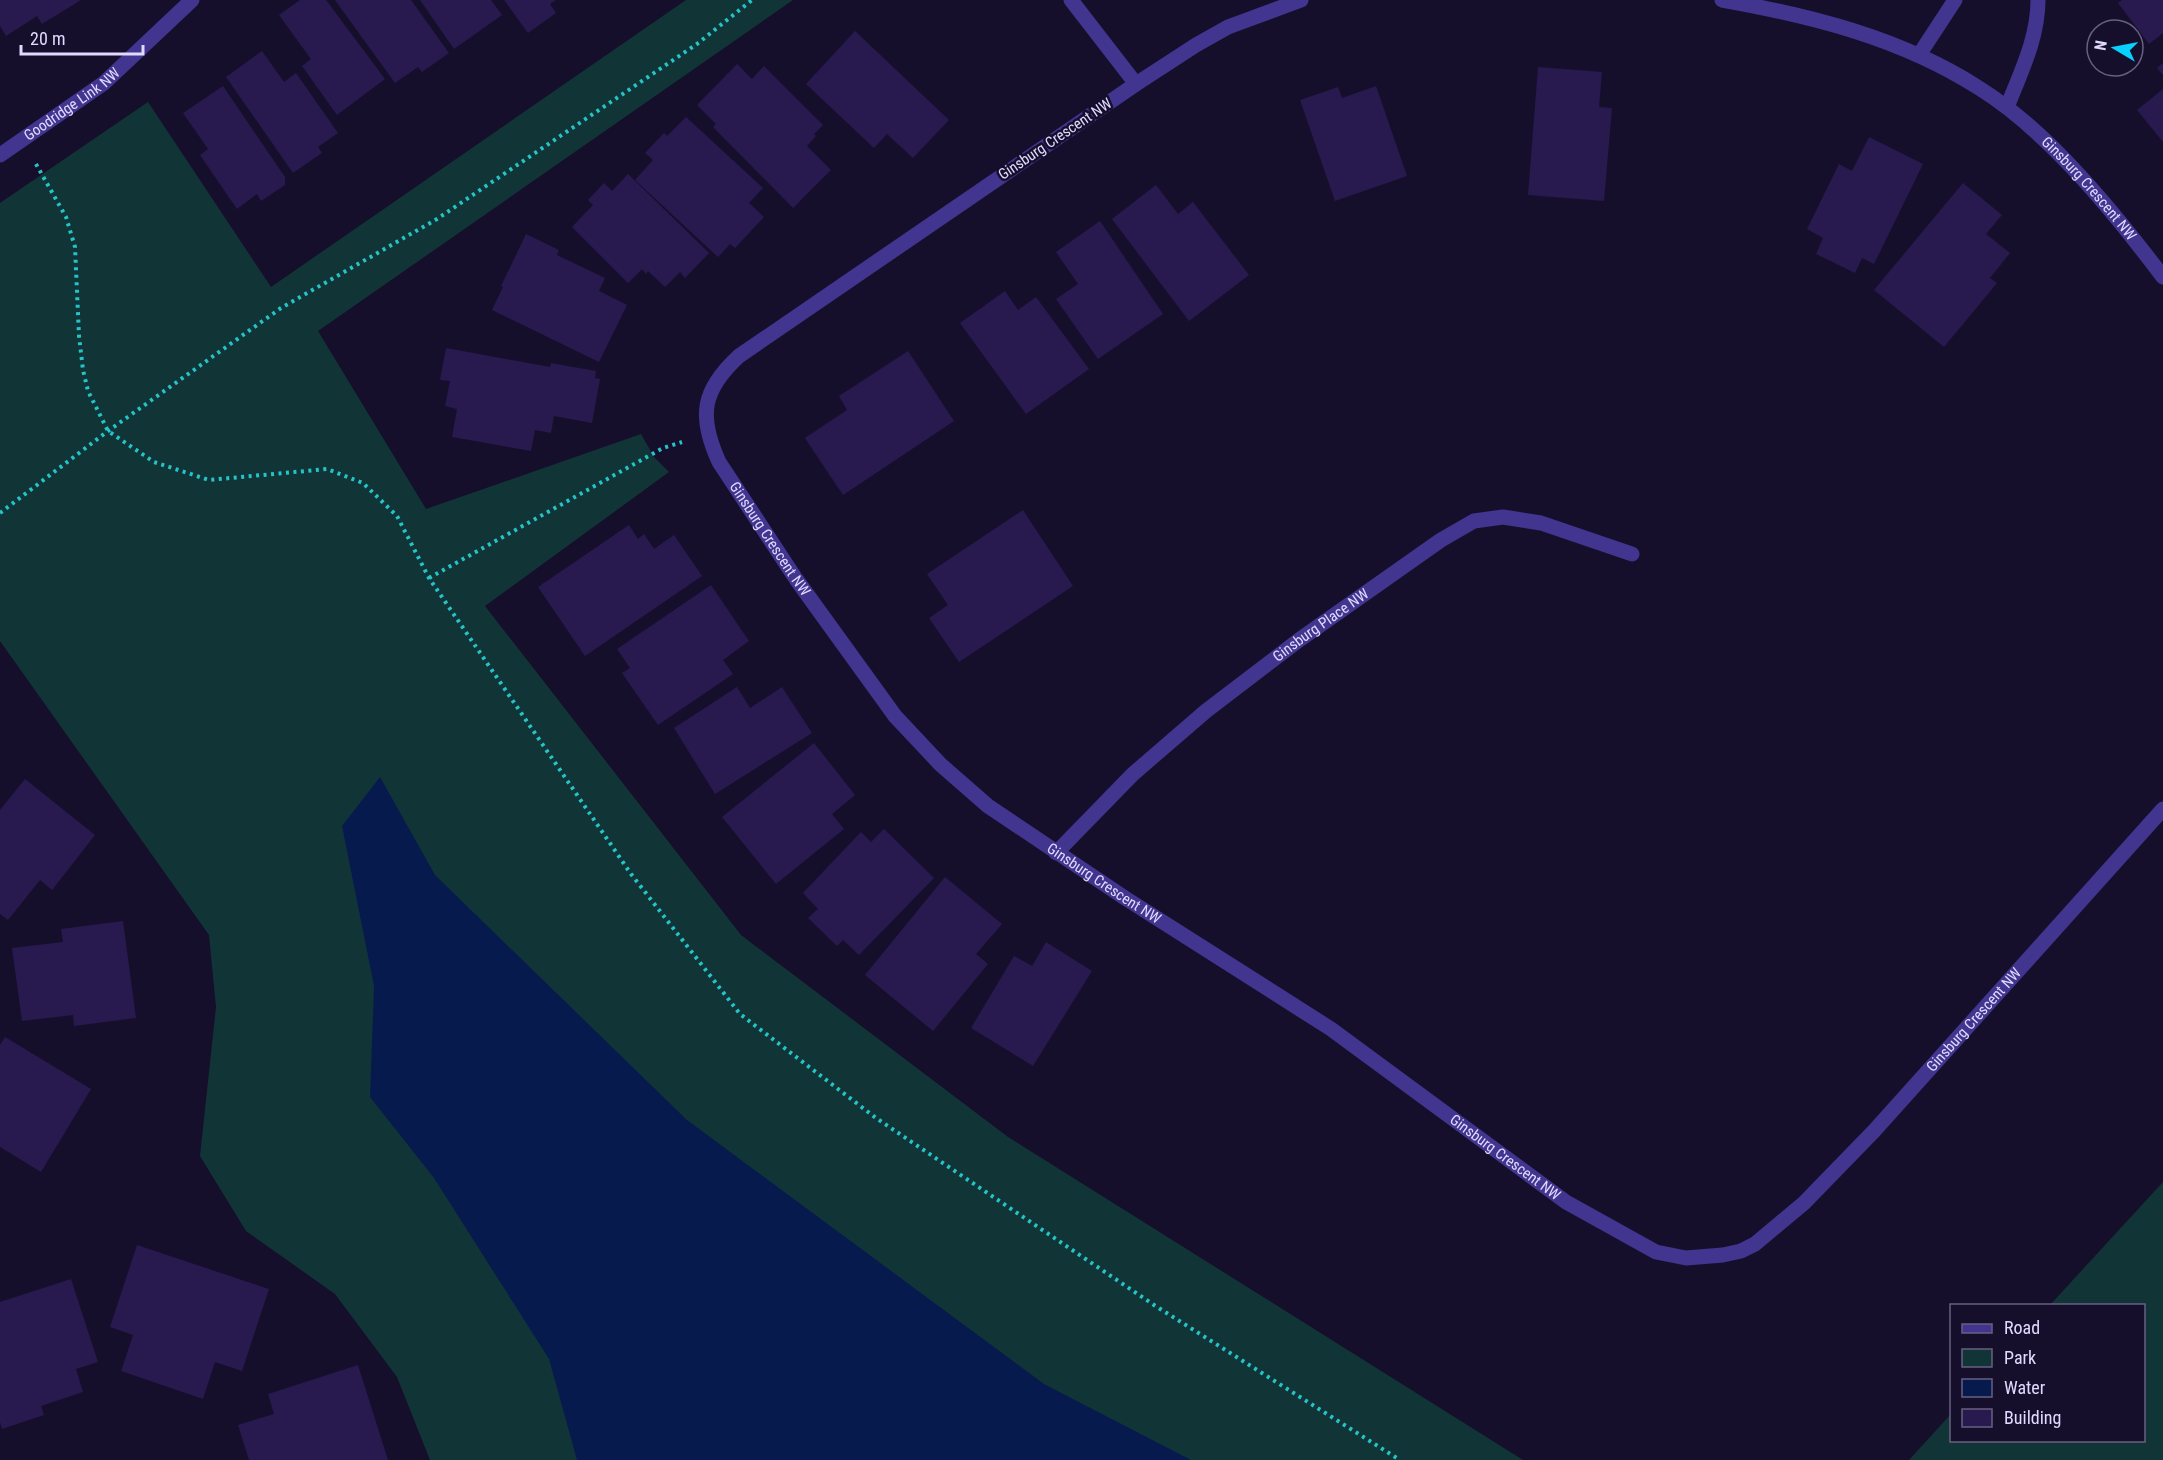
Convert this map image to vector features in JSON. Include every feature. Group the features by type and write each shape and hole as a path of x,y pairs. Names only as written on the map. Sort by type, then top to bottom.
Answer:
{"street":[{"name":"Goodridge Link NW","path":"0,155 104,83 192,0"},
{"path":"1071,0 1136,84"},
{"name":"Ginsburg Crescent NW","path":"1301,0 1228,27 1136,84 739,356 725,369 714,385 705,405 708,434 718,462 842,644 895,716 940,764 988,806 1056,853 1331,1029 1566,1202 1656,1252 1686,1258 1724,1255 1741,1251 1755,1244 1804,1203 1874,1131 2163,809"},
{"name":"Ginsburg Crescent NW","path":"1722,0 1775,9 1878,39 1919,55 1980,88 2007,107 2072,168 2135,240 2163,277"},
{"path":"1919,55 1955,0"},
{"path":"2007,107 2035,33 2038,0"},
{"name":"Ginsburg Place NW","path":"1056,853 1133,774 1206,711 1318,626 1441,540 1474,521 1503,517 1541,524 1632,554"}],"path":[{"path":"0,513 108,430 281,308 437,219 697,44 752,0"},
{"path":"22,140 66,217 75,247 83,370 88,391 108,430 154,462 209,480 327,470 363,483 397,516 429,579 632,874 740,1014 886,1125 1154,1305 1400,1460"},
{"path":"429,579 663,448 708,434"}],"green space":[{"path":"686,0 793,0 318,331 426,509 641,434 654,457 669,472 485,606 741,935 1008,1137 1523,1460 430,1460 397,1377 335,1294 246,1231 200,1156 216,1007 209,935 0,641 0,203 148,102 271,287"},
{"path":"2163,1182 2163,1460 1909,1460 1950,1415 1950,1442 2145,1442 2145,1304 2051,1304"}],"water":[{"path":"380,777 435,875 687,1120 1044,1384 1191,1460 577,1460 549,1359 434,1178 370,1097 374,986 342,826"}],"building":[{"path":"0,0 81,0 42,24 37,16 6,36 0,26"},
{"path":"300,0 326,0 385,79 337,115 302,66 311,59 279,15"},
{"path":"335,0 411,0 449,53 422,72 418,67 395,83"},
{"path":"420,0 491,0 502,15 454,49"},
{"path":"504,0 556,0 550,4 556,13 528,33"},
{"path":"2122,0 2163,0 2163,33 2149,44 2145,39 2145,18 2129,18 2118,3"},
{"path":"855,31 949,120 913,158 887,134 874,148 806,84"},
{"path":"262,51 284,82 296,73 338,133 318,147 322,153 293,173 226,77"},
{"path":"2163,63 2163,75 2157,68"},
{"path":"737,64 752,79 764,66 823,125 807,146 831,170 793,208 713,127 716,124 697,105"},
{"path":"1538,67 1602,72 1599,107 1612,108 1604,201 1528,195"},
{"path":"223,86 285,177 285,185 261,201 257,194 237,209 200,155 208,149 183,113"},
{"path":"1376,86 1407,176 1335,201 1300,100 1338,87 1342,98"},
{"path":"2163,89 2163,142 2137,110"},
{"path":"686,117 763,188 749,203 764,217 735,248 730,244 718,257 635,180 653,160 645,153 664,133 667,136"},
{"path":"1869,137 1923,164 1874,264 1862,258 1855,273 1816,254 1823,238 1807,229 1839,164 1852,171"},
{"path":"628,174 709,253 685,278 680,272 665,287 648,271 646,274 642,269 628,283 572,227 593,205 588,200 604,183 612,191"},
{"path":"1963,183 2002,215 1986,234 2010,253 1990,278 1997,283 1944,347 1874,290"},
{"path":"1156,185 1178,214 1193,202 1249,275 1189,321 1112,219"},
{"path":"1100,221 1163,314 1098,359 1056,299 1078,284 1056,252"},
{"path":"526,234 559,250 557,255 605,278 599,291 627,305 599,362 492,310"},
{"path":"1005,291 1018,310 1036,297 1089,369 1026,414 960,323"},
{"path":"446,348 550,367 551,363 596,371 595,378 600,379 592,423 554,416 551,433 535,430 531,451 452,437 457,409 445,406 450,381 440,380"},
{"path":"908,351 954,421 843,495 805,438 847,410 839,396"},
{"path":"1023,510 1073,586 959,662 929,618 948,605 927,574"},
{"path":"629,525 638,539 644,534 654,549 674,535 702,576 585,656 538,587"},
{"path":"711,585 749,641 723,660 733,674 658,725 622,673 630,668 617,649"},
{"path":"737,687 750,708 782,687 812,733 715,794 674,728"},
{"path":"814,743 855,795 832,814 844,829 776,884 722,817"},
{"path":"25,779 95,835 52,890 40,880 8,920 0,914 0,810"},
{"path":"884,829 934,878 859,955 843,940 837,946 808,918 818,909 803,893 861,832 871,842"},
{"path":"945,877 1002,924 976,954 988,964 933,1031 865,975"},
{"path":"123,921 136,1018 74,1026 73,1015 22,1021 12,948 63,942 61,929"},
{"path":"1046,942 1092,971 1033,1066 971,1028 1014,956 1032,966"},
{"path":"5,1037 91,1089 41,1172 0,1147 0,1045"},
{"path":"137,1245 269,1289 242,1371 215,1362 203,1399 121,1371 133,1335 110,1327"},
{"path":"71,1279 98,1362 76,1369 83,1392 41,1406 44,1415 2,1429 0,1422 0,1302"},
{"path":"358,1365 388,1460 249,1460 238,1425 274,1414 268,1394"}]}
